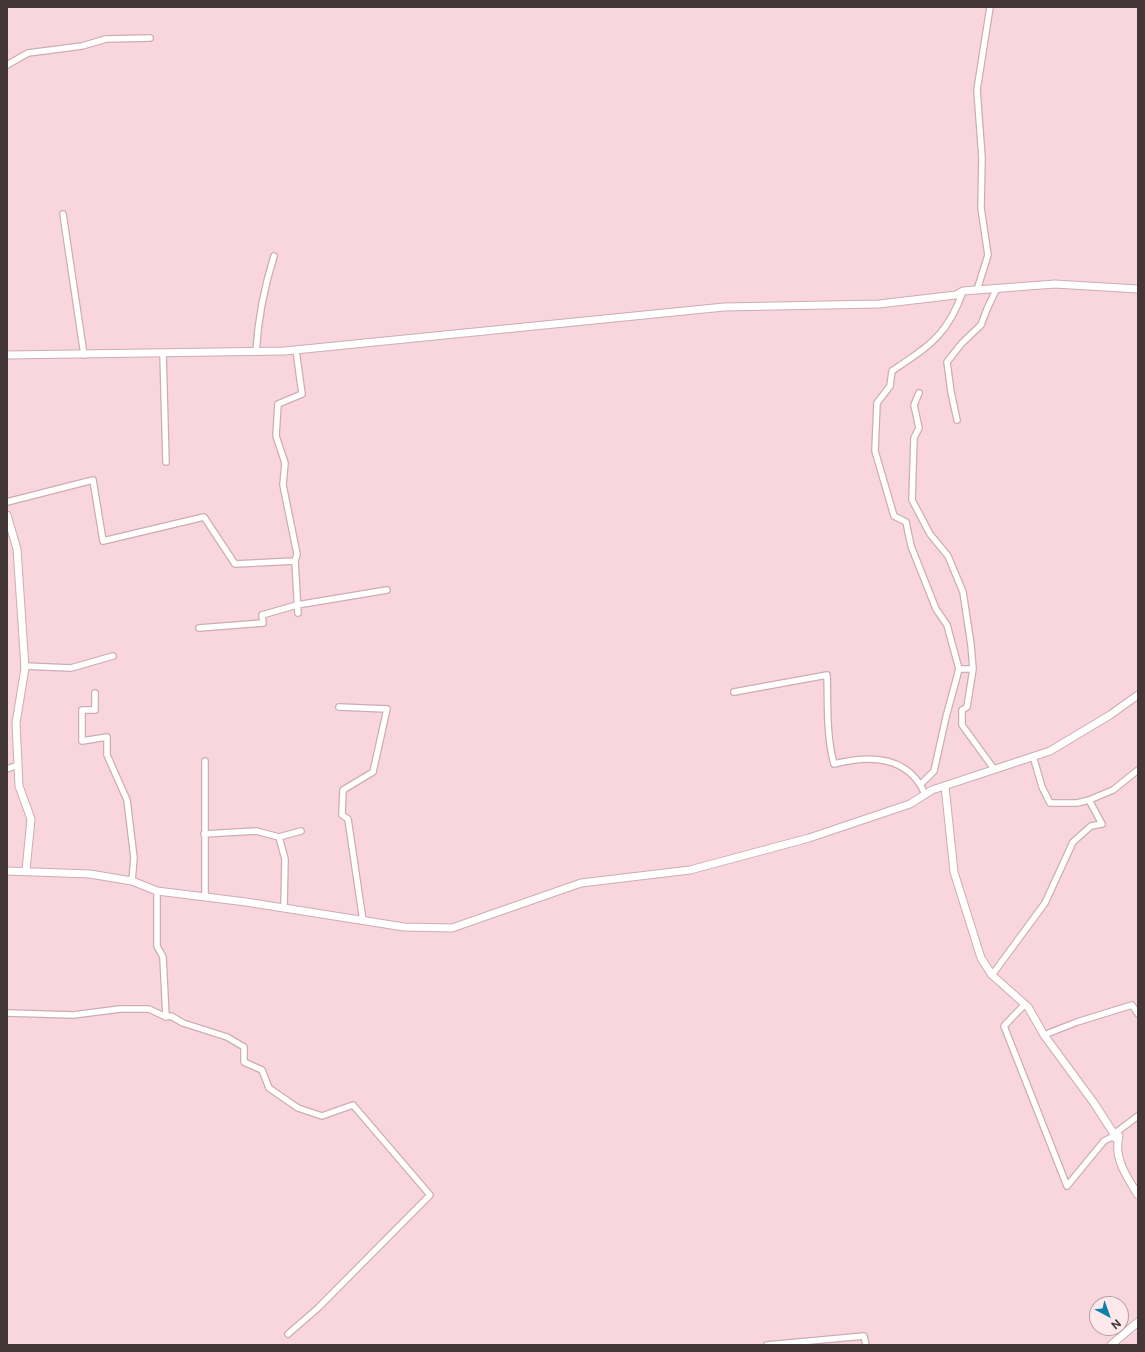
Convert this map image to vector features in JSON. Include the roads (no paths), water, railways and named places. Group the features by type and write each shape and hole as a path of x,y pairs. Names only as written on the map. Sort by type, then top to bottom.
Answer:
{"street":[{"path":"977,290 988,255 981,208 982,158 977,90 990,7"},
{"path":"7,65 28,53 82,46 106,39 150,38"},
{"path":"63,214 84,355"},
{"path":"256,352 257,326 264,288 274,256"},
{"path":"7,355 84,355 296,350 724,307 879,304 956,295 963,291 1055,284 1138,289"},
{"path":"957,420 950,392 947,362 962,343 981,325 986,309 997,288"},
{"path":"921,784 934,771 959,669 947,625 936,609 911,546 906,522 894,516 875,451 877,403 890,386 892,371 925,349 942,333 955,313 963,291"},
{"path":"296,350 302,394 278,404 276,436 285,463 283,485 297,554 295,561 298,613"},
{"path":"163,353 166,462"},
{"path":"919,393 914,405 919,428 914,438 912,500 930,534 948,556 963,592 973,669 967,707 962,710 962,725 994,769"},
{"path":"7,502 93,480 103,541 204,517 235,564 295,561"},
{"path":"7,515 17,549 24,666 16,723 19,786 31,819 26,870"},
{"path":"199,628 246,626 263,623 262,615 297,605 388,590"},
{"path":"24,666 71,668 114,656"},
{"path":"959,669 973,669"},
{"path":"734,692 827,675 830,750 834,764 856,759 876,758 902,766 929,792"},
{"path":"95,693 95,710 82,710 82,741 107,738 107,755 127,800 134,858 132,881"},
{"path":"7,871 26,870 90,874 132,881 157,891 284,908 404,927 452,928 580,883 690,870 809,838 910,804 929,792 1050,751 1110,715 1138,695"},
{"path":"339,707 387,709 373,772 343,790 342,815 348,819 363,921"},
{"path":"1033,756 1042,787 1050,803 1077,803 1089,800 1113,790 1138,770"},
{"path":"205,761 205,897"},
{"path":"7,769 18,765"},
{"path":"945,786 954,872 981,958 992,975 1025,1004 1044,1035 1094,1103 1116,1137 1123,1170 1138,1195"},
{"path":"992,975 1045,903 1073,842 1091,826 1102,824 1089,800"},
{"path":"204,834 256,831 279,837 301,831"},
{"path":"279,837 285,859 284,908"},
{"path":"157,891 157,946 163,957 166,1017"},
{"path":"1025,1004 1004,1026 1067,1186 1104,1141 1112,1137 1116,1137 1138,1116"},
{"path":"1044,1035 1076,1022 1132,1005 1138,1014"},
{"path":"7,1014 73,1015 120,1009 149,1009 166,1017 171,1016 183,1023 228,1037 244,1048 244,1062 262,1070 270,1088 298,1108 322,1116 354,1105 430,1195 318,1308 288,1334"},
{"path":"1111,1345 1138,1322"},
{"path":"767,1345 864,1336 866,1345"}]}
